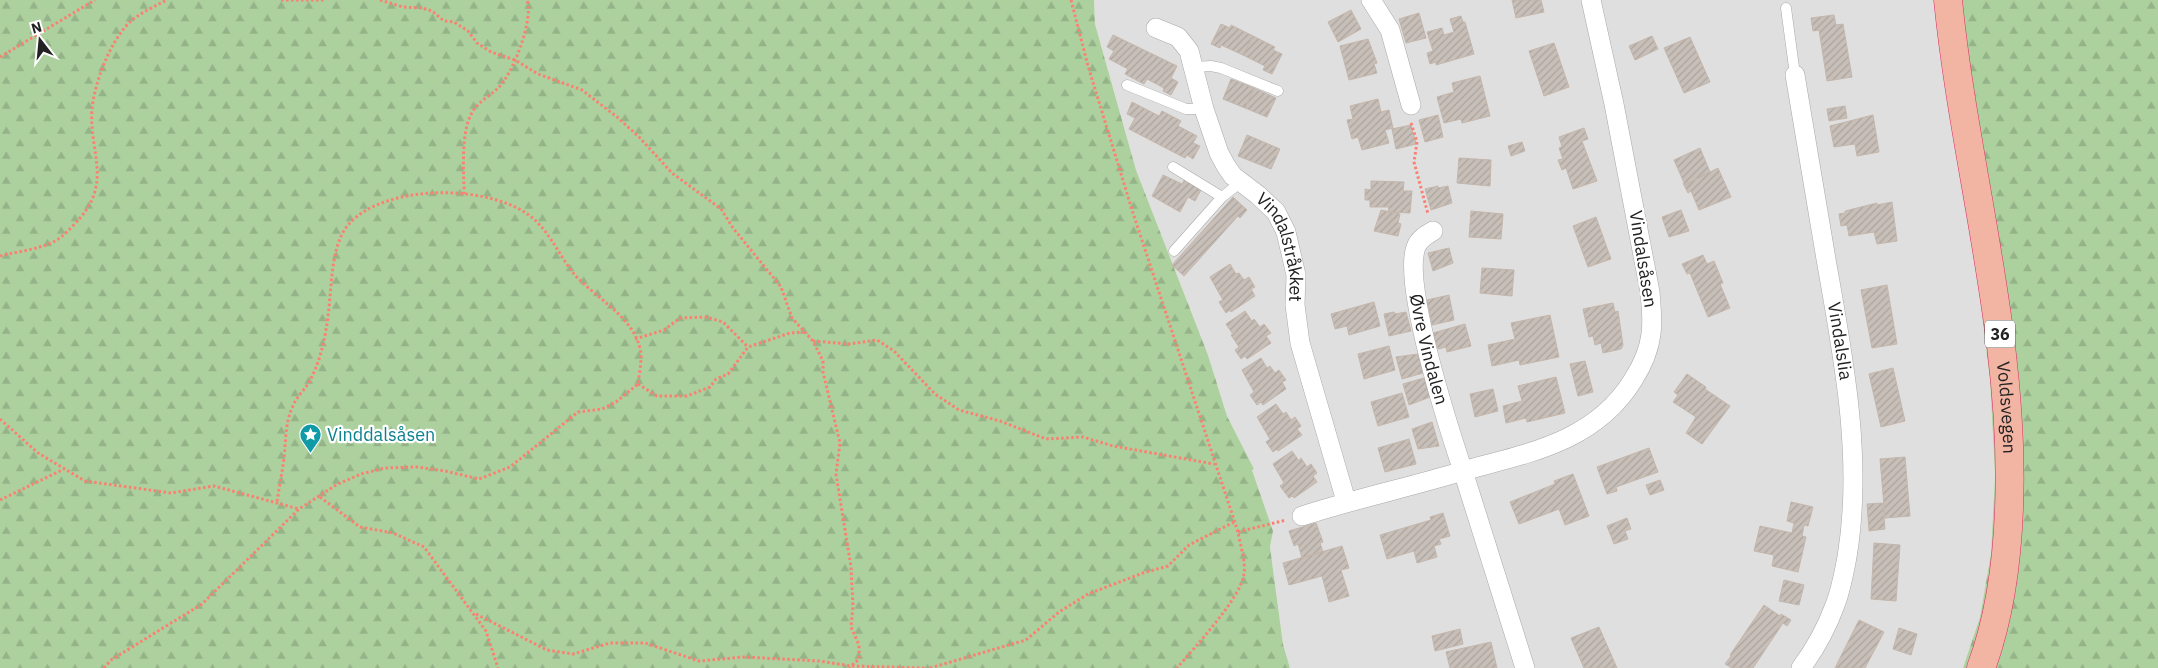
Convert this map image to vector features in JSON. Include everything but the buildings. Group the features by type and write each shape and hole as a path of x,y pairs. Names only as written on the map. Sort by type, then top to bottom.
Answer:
{"highway":[{"name":"Voldsvegen","path":"1948,0 1956,69 2001,340 2009,435 2008,538 1995,624 1981,668"}],"street":[{"path":"1371,0 1390,30 1411,105"},
{"name":"Vindalsåsen","path":"1302,516 1346,502 1418,485 1535,451 1582,431 1617,404 1640,368 1648,350 1652,320 1650,292 1616,112 1591,0"},
{"name":"Vindalstråkket","path":"1156,28 1178,37 1184,43 1194,67 1204,109 1219,153 1226,166 1241,182 1276,212 1289,242 1296,275 1295,305 1300,343 1346,502"},
{"name":"Vindalslia","path":"1795,75 1839,332 1852,449 1850,535 1844,574 1836,604 1812,653 1801,668"},
{"name":"Øvre Vindalen","path":"1432,231 1420,240 1416,247 1414,267 1416,292 1436,380 1463,471"},
{"path":"1463,471 1525,668"}],"lane":[{"name":"Vindalslia","path":"1786,8 1795,75"},
{"path":"1194,67 1211,66 1221,68 1278,91"},
{"path":"1127,85 1186,109 1204,109"},
{"path":"1173,167 1222,197"},
{"path":"1174,251 1222,197 1241,182"}],"path":[{"path":"0,56 94,0"},
{"path":"0,256 55,241 75,224 90,206 97,188 97,160 92,134 96,86 110,53 130,22 167,0"},
{"path":"281,0 325,0"},
{"path":"380,0 403,7 422,8 432,11 444,21 454,22 468,31 477,43 491,52 515,60 538,74 582,90 639,137 672,173 721,209 733,228 781,287 792,318 813,341 823,361 823,372 840,443 836,474 851,567 853,606 851,627 858,645 859,659 850,667"},
{"path":"464,194 464,150 468,124 472,112 499,87 515,60 530,8 527,0"},
{"path":"1071,0 1088,66 1133,213 1214,464 1238,532 1245,573 1240,586 1227,605 1177,668"},
{"path":"1411,105 1407,113 1417,142 1414,162 1432,231"},
{"path":"104,668 112,660 202,604 299,509 320,497 336,484 361,474 385,468 417,467 479,479 510,467 578,412 602,409 616,402 638,384 641,356 635,340 624,319 574,274 537,222 516,206 494,199 464,194 433,194 396,198 369,209 348,224 338,241 320,362 290,412 286,426 277,502"},
{"path":"635,340 664,330 680,318 706,317 723,322 748,347"},
{"path":"638,384 657,396 687,396 710,386 716,379 728,374 748,347 790,334 804,332"},
{"path":"813,341 849,344 877,340 894,351 935,394 959,410 1000,421 1046,439 1083,437 1113,446 1214,464"},
{"path":"0,419 38,453 85,482 171,493 214,486 299,509"},
{"path":"0,500 64,469"},
{"path":"320,497 360,527 393,534 424,547 456,592 476,614 486,630 498,668"},
{"path":"1238,532 1302,516"},
{"path":"930,668 1026,640 1059,612 1088,594 1143,573 1168,566 1189,545 1234,522"},
{"path":"476,614 547,650 573,654 610,643 645,643 699,661 744,657 819,661 850,667 925,668"}],"shaded area":[{"path":"1094,0 1934,0 1938,39 1973,241 1990,380 1995,475 1991,553 1980,617 1963,668 1290,668 1283,644 1270,547 1273,531 1252,470 1254,469 1227,416 1208,355 1136,170 1095,24"}],"green space":[{"path":"0,0 1094,0 1095,24 1136,170 1208,355 1227,416 1254,469 1252,470 1273,531 1270,547 1283,644 1290,668 0,668"},
{"path":"1934,0 2158,0 2158,668 1963,668 1980,617 1991,553 1995,475 1990,380 1973,241 1938,39"}],"place":[{"name":"Vinddalsåsen","path":"311,454"}]}
